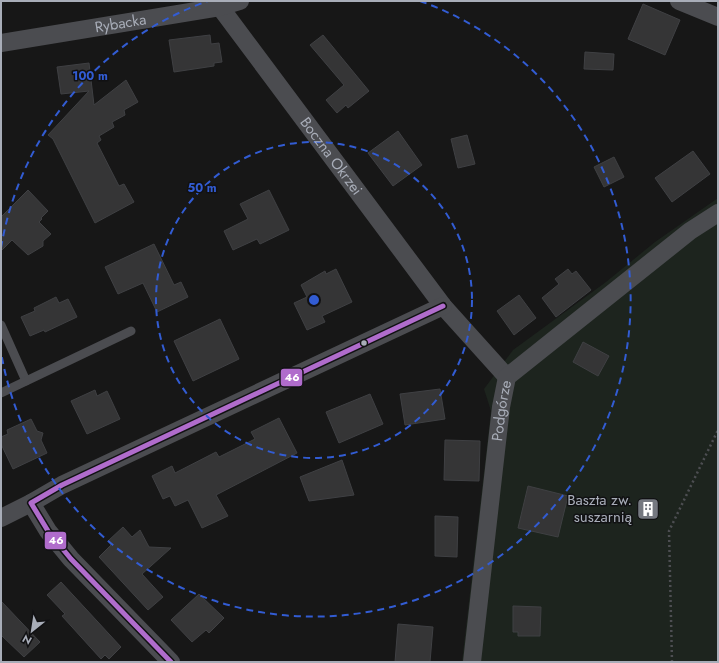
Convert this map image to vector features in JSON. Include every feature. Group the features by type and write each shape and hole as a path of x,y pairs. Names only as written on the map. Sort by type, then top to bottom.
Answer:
{"street":[{"name":"Rybacka","path":"1,43 220,7 240,1"},
{"path":"679,1 718,17"},
{"name":"Boczna Okrzei","path":"220,7 443,306 508,376"},
{"name":"Podgórze","path":"472,662 501,407 508,376 690,231 718,213"},
{"path":"1,518 62,485 443,306"},
{"path":"31,503 48,532 71,559 171,662"}],"lane":[{"path":"1,325 26,381"},
{"path":"1,393 131,331"}],"path":[{"path":"672,662 669,531 718,430"}],"shaded area":[{"path":"718,198 718,662 462,662 491,411 484,389 513,350 606,282 655,242"}],"building":[{"path":"643,4 680,20 665,55 628,39"},
{"path":"210,35 211,44 219,43 222,62 214,63 214,66 174,72 169,40"},
{"path":"323,35 369,91 348,108 346,105 337,113 326,100 344,85 310,45"},
{"path":"585,52 614,54 613,70 584,69"},
{"path":"89,63 94,105 126,80 138,102 124,110 125,115 112,122 114,127 99,136 101,140 97,143 119,186 124,184 134,202 95,223 53,139 48,135 89,91 61,94 57,67"},
{"path":"398,131 422,165 393,186 368,153"},
{"path":"467,135 475,164 458,168 451,139"},
{"path":"693,151 710,174 672,202 655,178"},
{"path":"614,157 624,177 604,187 594,167"},
{"path":"28,190 48,211 39,222 51,234 43,241 43,246 28,255 12,240 1,251 1,217"},
{"path":"269,190 289,230 260,244 257,239 233,250 224,231 248,219 240,204"},
{"path":"154,244 174,285 181,282 188,297 157,312 143,283 118,294 105,267"},
{"path":"336,269 352,302 322,316 325,322 307,330 294,303 307,297 301,285 325,271 326,274"},
{"path":"568,269 572,274 576,271 591,290 556,317 542,298 559,284 555,279"},
{"path":"519,295 536,318 514,335 497,311"},
{"path":"56,297 59,303 68,299 77,317 45,332 44,330 30,336 21,317 35,311 34,308"},
{"path":"220,319 239,359 193,381 174,341"},
{"path":"583,342 609,356 598,376 573,362"},
{"path":"440,389 445,419 405,425 400,394"},
{"path":"95,390 97,396 107,391 120,419 87,434 71,401"},
{"path":"370,394 383,424 339,443 326,412"},
{"path":"279,418 297,453 216,495 228,516 202,528 188,500 175,506 170,496 163,499 152,476 172,466 175,473 216,452 219,457 255,439 251,432"},
{"path":"31,419 37,431 43,433 41,440 47,453 13,469 1,444 1,437 8,434 7,430"},
{"path":"445,440 480,441 479,481 444,480"},
{"path":"342,460 354,495 309,501 300,477"},
{"path":"528,486 568,496 558,537 518,528"},
{"name":"Baszta zw. suszarnią","path":"648,499 655,502 658,509 655,516 648,519 641,516 638,509 641,502"},
{"path":"435,516 458,517 457,557 435,556"},
{"path":"123,527 132,537 140,530 149,547 171,548 142,574 163,597 148,610 99,557 111,545 108,541"},
{"path":"61,582 121,647 109,659 105,655 101,659 62,616 65,614 47,595"},
{"path":"199,594 224,618 209,633 206,630 192,642 171,620"},
{"path":"1,601 40,642 24,657 1,635"},
{"path":"513,606 541,607 540,636 518,636 518,632 513,632"},
{"path":"398,624 433,627 430,662 395,662"}],"transit line":[{"name":"46","path":"171,662 71,559 48,531 31,503 62,485 443,306"}],"place":[{"name":"Baszta zw. suszarnią","path":"648,509"}]}
